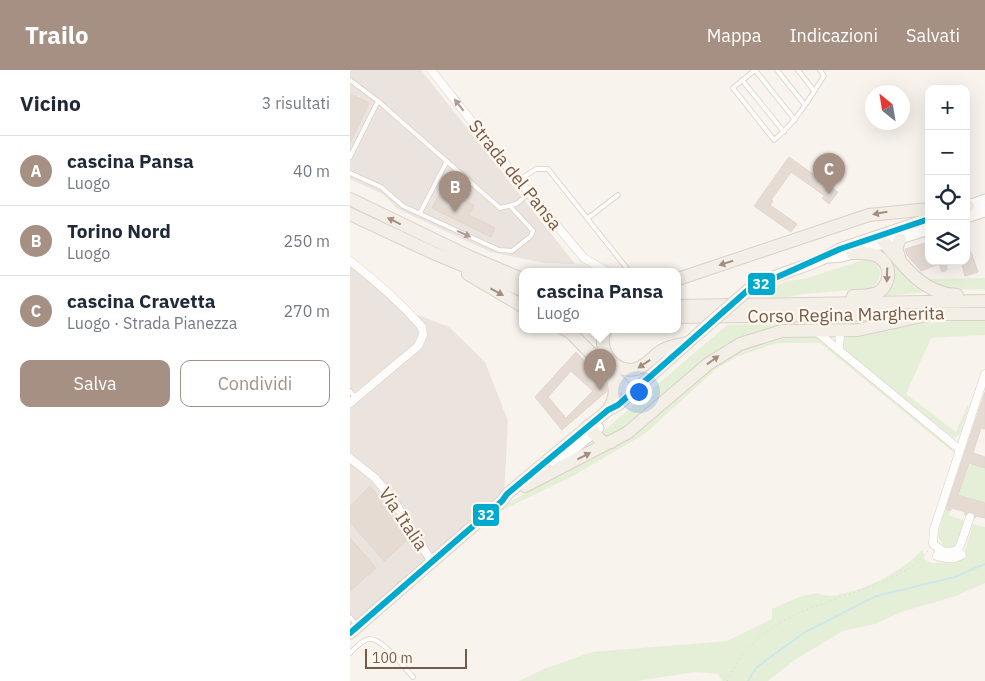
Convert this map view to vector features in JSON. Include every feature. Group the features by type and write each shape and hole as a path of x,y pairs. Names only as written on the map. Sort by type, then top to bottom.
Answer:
{"main road":[{"path":"350,199 519,288"},
{"path":"970,208 985,200"},
{"path":"681,278 869,215 925,209"},
{"path":"970,209 985,211"},
{"path":"350,214 443,257 493,290 519,304"},
{"path":"852,253 927,220"},
{"path":"828,257 840,249 882,239 900,239 925,230"},
{"path":"882,239 918,281 930,289 944,294 964,295 982,301"},
{"path":"899,258 896,248 900,239"},
{"path":"525,486 748,290 783,272 828,257 852,253 871,254 882,260 889,272 885,286 873,294 848,296 815,305"},
{"path":"443,257 466,261 519,278"},
{"name":"Corso Regina Margherita","path":"681,306 982,301"},
{"path":"354,630 502,501 525,486 611,442 638,425 708,364 728,350 769,334 858,330 931,314"},
{"name":"Corso Regina Margherita","path":"681,318 985,314"},
{"path":"568,333 608,369 630,394"},
{"path":"605,333 602,340 605,352 617,366 627,369 641,367 659,352 687,343"},
{"path":"608,369 615,391 613,408"},
{"path":"590,429 603,443 611,442"},
{"path":"502,501 507,494 590,429"}],"street":[{"name":"Strada del Pansa","path":"431,70 529,194 584,258 601,268"},
{"path":"350,260 396,299 422,327 423,335 418,346 353,401"},
{"name":"Corso Regina Margherita","path":"817,332 959,449"},
{"name":"Corso Regina Margherita","path":"839,350 840,332"},
{"path":"970,517 956,551 950,553 940,550 933,544 932,537 959,449 985,374"},
{"name":"Via Italia","path":"350,458 375,478 394,501 432,562"},
{"path":"940,550 937,556 946,559 953,560 962,555"}],"lane":[{"path":"795,120 755,70 733,88 774,140 795,120 805,106 824,76 820,70"},
{"path":"777,70 805,106"},
{"path":"798,70 814,91"},
{"path":"350,80 378,100 500,208 511,207 529,194"},
{"path":"742,80 784,132"},
{"path":"350,157 378,100"},
{"path":"420,213 447,161"},
{"path":"519,181 536,168 548,169 627,268"},
{"path":"350,173 381,187 403,206 499,250 512,251 531,236 534,231 511,207"},
{"path":"588,218 618,195"},
{"path":"389,305 396,299"},
{"path":"350,390 353,401"},
{"path":"350,617 354,630"},
{"path":"350,653 366,640 370,639 380,642 413,677"}],"path":[{"path":"727,681 735,663 750,645 773,626 805,611 886,581 912,568 933,544"}],"shaded area":[{"path":"350,70 421,70 575,264 544,263 491,252 398,209 383,194 350,179"},
{"path":"350,261 408,311 449,327 485,362 508,421 504,495 350,628"}],"green space":[{"path":"893,258 925,292 884,296 889,260"},
{"path":"867,259 876,264 880,272 878,281 871,288 804,294 778,299 755,295 788,281 804,279"},
{"path":"985,278 985,290 941,288 927,279"},
{"path":"964,319 985,319 985,335 931,338 906,394 956,432 967,406 969,406 960,434 954,438 844,350 843,335 905,323 945,322"},
{"path":"870,320 852,326 740,338 726,344 707,357 629,425 605,438 601,433 727,325"},
{"path":"819,336 955,448 954,453 820,343 777,343 736,357 716,369 646,433 573,476 499,512 481,526 512,501 558,474 712,367 741,350 772,339"},
{"path":"969,463 985,468 985,503 958,495"},
{"path":"945,509 950,511 949,515 965,521 957,546 954,549 944,547 938,536"},
{"path":"973,524 985,527 985,583 956,596 901,612 875,624 843,631 796,659 768,681 722,681 718,674 694,672 637,681 519,681 544,669 592,652 727,641 772,619 772,609 796,598 814,594 831,596 844,594 881,580 904,566 923,549 924,559 931,563 957,562 964,555"}],"building":[{"path":"350,94 369,103 350,143"},
{"path":"789,157 838,192 829,204 822,198 825,196 791,172 771,200 773,201 770,205 797,224 791,232 754,206"},
{"path":"442,189 474,205 469,215 495,228 491,237 432,208"},
{"path":"925,243 925,265 936,265 921,271 907,255 905,249"},
{"path":"970,252 978,272 965,276 962,265 970,265"},
{"path":"939,265 946,265 947,270 942,272"},
{"path":"576,352 606,384 607,391 562,430 535,397","holes":["571,371 593,391 566,418 548,397"]},
{"path":"985,392 985,429 981,428 973,453 985,457 985,468 969,463 958,495 985,503 985,518 976,516 975,518 971,512 965,515 965,512 952,508 950,511 946,509"},
{"path":"370,486 386,506 407,540 384,561 350,522 350,507"},
{"path":"350,538 376,568 350,591"}],"waterway":[{"path":"748,681 757,667 805,632 876,596 955,577 985,564"}],"transit line":[{"name":"32","path":"350,633 502,501 507,494 608,410 618,405 748,290 840,249 926,220"}],"place":[{"name":"cascina Cravetta","path":"829,194"},
{"name":"Torino Nord","path":"455,212"},
{"name":"cascina Pansa","path":"600,390"}]}
